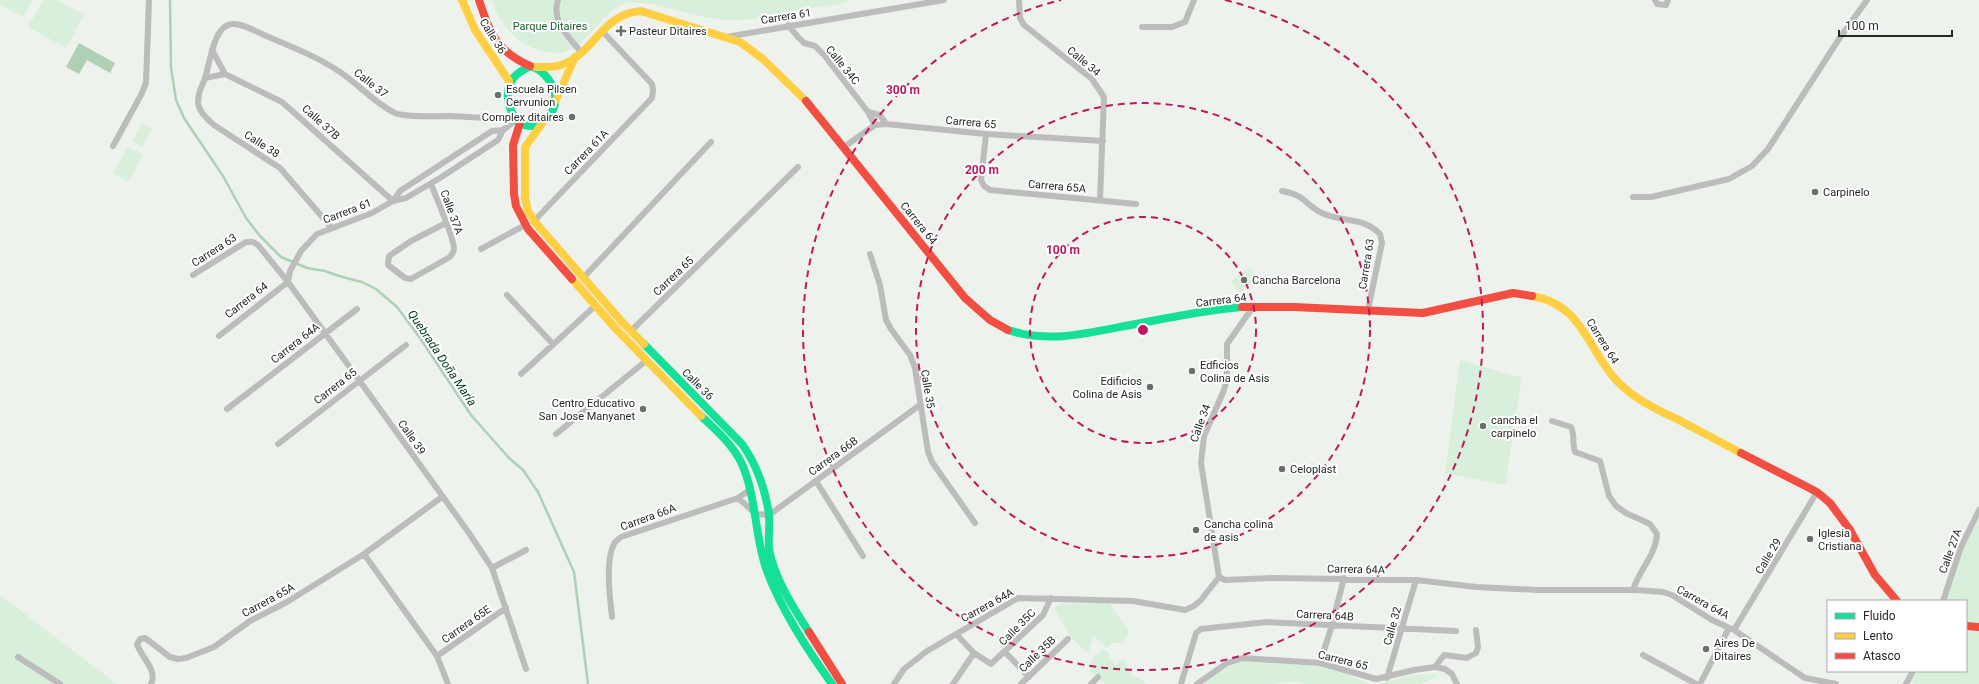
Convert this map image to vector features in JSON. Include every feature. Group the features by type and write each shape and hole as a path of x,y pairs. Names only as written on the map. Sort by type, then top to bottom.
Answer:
{"street":[{"path":"113,146 146,83 149,0"},
{"name":"Calle 36","path":"462,0 475,30 509,81"},
{"name":"Calle 36","path":"479,0 492,37 498,47 516,61 533,67"},
{"path":"558,0 556,6 556,17 577,54"},
{"name":"Carrera 61","path":"726,37 788,25 944,0"},
{"name":"Calle 34","path":"1019,0 1020,18 1024,25 1092,79 1104,97 1105,107 1100,200"},
{"path":"1142,27 1172,27 1185,22 1193,0"},
{"path":"1655,0 1657,4 1663,6 1666,5 1668,0"},
{"path":"1633,197 1652,197 1730,179 1752,166 1768,149 1839,39 1867,0"},
{"name":"Carrera 64","path":"533,67 562,64 577,54 619,14 636,10 726,37 748,47 763,59 812,108 979,314 1004,329 1022,334 1055,339 1221,310 1253,307 1368,310 1397,314 1423,313 1512,293 1543,298 1556,304 1578,322 1611,374 1626,390 1643,402 1817,492 1837,510 1880,584 1896,600"},
{"name":"Calle 37","path":"227,26 232,24 245,27 312,55 341,72 394,113 517,120"},
{"name":"Calle 34C","path":"788,25 804,43 815,46 824,55 868,112 875,125"},
{"name":"Calle 38","path":"227,26 219,32 212,50 205,78 197,96 198,107 206,119 280,168 331,227"},
{"name":"Carrera 61A","path":"534,221 652,98 652,84 602,31"},
{"path":"205,78 225,74 212,50"},
{"name":"Carrera 64","path":"555,102 577,54"},
{"path":"533,67 548,76 554,87 555,102 550,114 544,121 538,125 529,126 517,120 509,100 509,81 516,73 533,67"},
{"name":"Calle 37B","path":"225,74 286,106 393,201"},
{"path":"868,112 880,115 886,124"},
{"name":"Calle 36","path":"517,120 513,145 514,194 516,206 525,225 595,306 730,445 744,466 751,489 766,571 802,638 832,684"},
{"name":"Carrera 61","path":"288,282 290,271 301,251 317,234 331,227 372,213 393,201 406,198 431,184 498,140 504,130 517,120"},
{"name":"Calle 36","path":"544,121 525,147 524,184 528,211 534,221 631,331 742,444 752,458 761,478 769,515 769,548 775,569 794,608 842,684"},
{"name":"Carrera 65","path":"875,125 886,124 986,134 1103,142"},
{"path":"844,147 875,125"},
{"name":"Carrera 61","path":"393,201 400,191 492,131 504,130"},
{"name":"Carrera 65A","path":"986,134 981,180 984,186 990,190 1136,204"},
{"path":"583,278 711,142"},
{"name":"Carrera 65","path":"631,331 798,167"},
{"name":"Calle 37A","path":"431,184 446,223 454,248 450,257 411,279 405,278 388,265 389,256 394,252 411,241 446,223"},
{"name":"Carrera 63","path":"1282,191 1295,193 1321,213 1332,217 1365,223 1380,234 1382,243 1368,310"},
{"path":"481,249 525,225"},
{"name":"Carrera 63","path":"193,275 246,242"},
{"name":"Calle 39","path":"246,242 253,242 258,245 288,282 492,568 526,669"},
{"name":"Calle 35","path":"870,254 880,285 886,320 910,355 915,368 928,452 932,462 975,523"},
{"name":"Carrera 64","path":"219,336 288,282"},
{"path":"507,295 553,344"},
{"path":"521,374 595,306"},
{"name":"Calle 34","path":"1219,578 1201,463 1201,450 1204,436 1224,390 1227,379 1227,344 1253,307"},
{"name":"Carrera 64A","path":"227,409 325,332 357,309"},
{"name":"Carrera 65","path":"278,444 406,345"},
{"path":"556,434 647,360"},
{"name":"Carrera 66B","path":"769,515 920,405"},
{"path":"1552,421 1571,427 1574,432 1573,446 1575,452 1600,461 1609,496 1616,506 1626,513 1650,524 1657,534 1656,545 1636,580 1633,590"},
{"path":"816,481 862,556"},
{"name":"Carrera 66A","path":"612,617 609,589 611,558 614,543 627,535 738,498 751,489"},
{"name":"Calle 29","path":"1700,684 1732,629 1817,492"},
{"name":"Carrera 65A","path":"151,684 153,677 149,665 139,650 137,644 140,639 145,638 170,657 178,659 186,658 214,647 250,621 287,602 364,554 442,497"},
{"path":"738,498 756,514 769,515"},
{"name":"Calle 27A","path":"1943,600 1961,547 1979,510"},
{"path":"492,568 526,550"},
{"path":"364,554 437,656 448,684"},
{"name":"Carrera 64A","path":"894,684 904,669 927,651 1018,598 1134,601 1185,610 1194,606 1201,600 1219,578 1225,580 1272,578 1416,580 1507,589 1633,590 1663,592 1712,620 1732,629 1804,681 1836,684"},
{"path":"1320,663 1332,625 1344,578"},
{"name":"Calle 32","path":"1387,678 1416,580"},
{"name":"Calle 35C","path":"974,653 991,664 1043,615 1051,598"},
{"name":"Carrera 65E","path":"437,656 506,608"},
{"name":"Carrera 64B","path":"1181,684 1196,633 1201,629 1267,622 1401,630 1456,631"},
{"path":"1967,626 1979,627"},
{"path":"1457,684 1452,674 1445,669 1435,667 1444,655 1468,658 1476,653 1478,647 1476,630"},
{"path":"953,684 974,653 956,634"},
{"name":"Calle 35B","path":"1021,684 1068,639"},
{"path":"1005,652 1028,677"},
{"path":"1643,655 1696,684"},
{"path":"18,657 60,684"},
{"name":"Carrera 65","path":"1197,684 1228,663 1243,658 1320,663 1376,679 1387,678 1414,670 1435,667"},
{"path":"1906,684 1912,672"},
{"path":"1091,684 1098,677"}],"green space":[{"path":"0,0 32,0 23,17 0,5"},
{"path":"43,0 57,0 84,15 66,48 28,27"},
{"name":"Parque Ditaires","path":"492,0 851,0 835,5 804,9 759,18 737,20 714,19 646,4 625,3 607,15 583,41 574,48 564,52 552,53 541,51 532,47 514,36 501,20"},
{"path":"142,123 152,129 142,147 133,141"},
{"path":"128,147 143,155 128,182 113,173"},
{"name":"Cancha Barcelona","path":"1250,267 1257,279 1239,293 1231,281"},
{"name":"cancha el carpinelo","path":"1460,360 1522,378 1505,485 1445,473"},
{"path":"1979,515 1979,684 1915,684 1911,682 1916,672 1967,672 1967,600 1945,600 1968,534"},
{"path":"0,595 117,684 0,684"},
{"path":"1109,603 1129,631 1127,637 1121,643 1112,643 1107,648 1094,636 1088,653 1072,638 1054,608 1060,604"},
{"path":"1103,649 1109,653 1111,662 1117,665 1121,660 1126,661 1125,664 1131,672 1131,676 1138,678 1147,684 1105,684 1090,672 1091,660"},
{"path":"1242,659 1319,667 1344,673 1371,684 1301,684 1296,681 1273,684 1203,684 1211,676"},
{"path":"1438,674 1436,677 1421,684 1379,684 1411,675"}],"shaded area":[{"path":"79,43 115,63 110,73 87,60 79,74 66,67"}],"waterway":[{"name":"Quebrada Doña María","path":"170,0 171,68 176,100 184,118 223,176 246,218 260,236 281,257 307,268 325,271 362,282 376,289 397,307 420,338 471,415 509,458 523,470 538,492 574,572 588,684"}],"traffic: fast":[{"path":"530,66 546,76 551,83 555,100 554,108 549,116 532,126 525,125 515,117 511,111 508,97 508,90 514,78 518,73 530,66"},
{"path":"1008,330 1037,336 1066,336 1095,332 1198,312 1242,307"},
{"path":"644,344 742,444 752,460 760,478 769,514 769,548 771,559 779,581 809,632"},
{"path":"701,416 728,443 741,462 750,488 763,558 773,586 796,629 832,684"}],"traffic: slow":[{"path":"462,0 475,30 509,81"},
{"path":"536,67 555,67 572,60 582,52 606,27 627,14 641,11 740,42 763,59 806,101"},
{"path":"556,100 575,57"},
{"path":"544,121 525,147 525,198 528,211 534,221 623,323 644,344"},
{"path":"572,279 616,329 701,416"},
{"path":"1532,296 1548,300 1561,307 1571,316 1580,326 1611,374 1626,389 1642,401 1741,453"}],"traffic: jam":[{"path":"479,0 487,22 496,40 509,54 530,66"},
{"path":"806,101 965,298 990,320 1008,330"},
{"path":"520,123 513,145 514,194 516,206 528,229 572,279"},
{"path":"1242,307 1294,307 1423,313 1513,293 1532,296"},
{"path":"1741,453 1817,492 1830,503 1850,530 1875,575 1896,600"},
{"path":"1967,626 1979,627"},
{"path":"809,632 842,684"}],"place":[{"name":"Pasteur Ditaires","path":"621,31"},
{"name":"Escuela Pilsen Cervunion","path":"498,95"},
{"name":"Complex ditaires","path":"572,117"},
{"name":"Carpinelo","path":"1815,192"},
{"name":"Cancha Barcelona","path":"1244,280"},
{"name":"Edficios Colina de Asis","path":"1192,371"},
{"name":"Edificios Colina de Asis","path":"1150,387"},
{"name":"Centro Educativo San Jose Manyanet","path":"643,409"},
{"name":"cancha el carpinelo","path":"1483,426"},
{"name":"Celoplast","path":"1282,469"},
{"name":"Cancha colina de asis","path":"1196,530"},
{"name":"Iglesia Cristiana","path":"1810,539"},
{"name":"Aires De Ditaires","path":"1706,649"}]}
